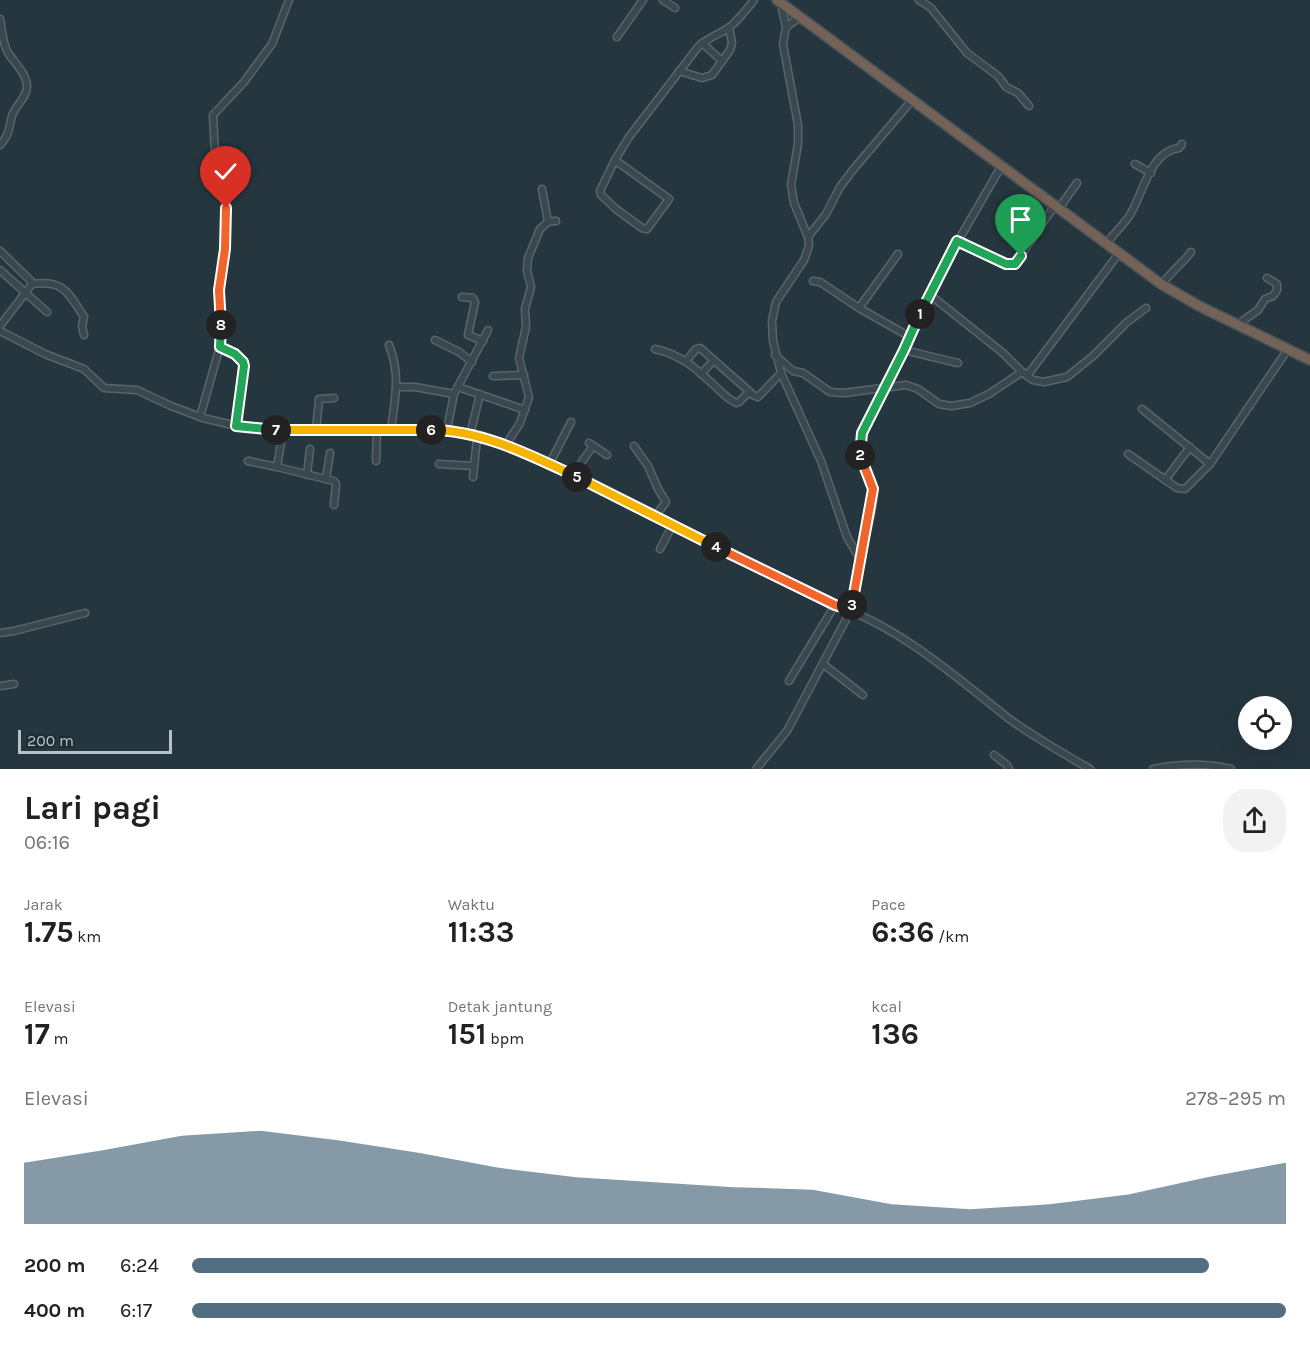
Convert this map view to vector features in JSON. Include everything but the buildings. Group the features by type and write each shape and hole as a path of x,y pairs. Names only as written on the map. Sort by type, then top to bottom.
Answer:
{"highway":[{"path":"779,2 1161,284 1199,306 1310,360"}],"street":[{"path":"200,417 222,339 219,290 225,249 227,190 213,143 213,115 272,44 289,0"},
{"path":"617,37 643,0"},
{"path":"663,0 675,8"},
{"path":"615,160 669,198 647,229 642,228 616,209 601,196 600,191 615,160 629,137 679,71 702,43 729,27 754,0"},
{"path":"919,0 931,8 967,53 998,76 1006,87 1018,93 1029,106"},
{"path":"779,2 786,27 783,44 798,126 798,144 791,185 794,204 808,237 809,246 804,260 776,302 772,321 775,355 821,461 847,537 860,559"},
{"path":"786,27 800,17"},
{"path":"0,19 3,41 8,53 22,72 27,87 14,110 8,135 0,145"},
{"path":"679,71 707,78 712,75 731,47 729,27"},
{"path":"702,43 722,61"},
{"path":"808,237 826,214 846,179 912,100"},
{"path":"1106,244 1128,217 1150,173 1165,153 1179,148 1182,144"},
{"path":"1135,164 1150,173"},
{"path":"756,769 787,731 851,610 873,489 860,456 859,446 862,433 929,294 1002,165"},
{"path":"957,241 1006,264 1015,264 1077,183"},
{"path":"542,189 548,222"},
{"path":"506,446 520,423 529,394 519,358 526,327 525,309 531,287 527,263 537,234 548,222 556,221"},
{"path":"0,251 32,284"},
{"path":"1161,284 1191,252"},
{"path":"859,308 898,254"},
{"path":"775,355 793,370 804,373 830,392 844,393 911,386 939,404 951,406 970,403 1024,374 1119,254"},
{"path":"0,270 47,312"},
{"path":"1237,325 1258,310 1265,298 1273,296 1277,291 1277,285 1267,278"},
{"path":"813,280 910,337"},
{"path":"32,284 49,282 67,291 84,316 82,326 84,335"},
{"path":"0,326 27,294 32,284"},
{"path":"929,294 1003,353 1033,381 1044,382 1067,377 1093,356 1126,323 1146,308"},
{"path":"462,297 473,298 475,302 468,335 483,341"},
{"path":"447,430 454,394 488,330"},
{"path":"0,331 45,354 84,369 104,388 137,390 200,417 236,426 250,429 283,430 447,430 506,446 576,476 656,515 672,526 835,605 851,610 932,658 1035,736 1090,769"},
{"path":"435,340 459,352 471,362"},
{"path":"389,345 395,361 396,387 391,430"},
{"path":"220,347 235,354 243,362 236,426"},
{"path":"686,361 699,348 758,397 781,373"},
{"path":"655,349 673,353 686,361 733,402 739,402 750,392"},
{"path":"1128,454 1164,480 1183,490 1188,487 1210,464 1288,349"},
{"path":"904,350 958,363"},
{"path":"701,374 714,360"},
{"path":"493,376 524,375"},
{"path":"396,387 415,387 454,394"},
{"path":"458,387 525,410"},
{"path":"470,435 480,394"},
{"path":"316,430 319,399 334,398"},
{"path":"1142,409 1210,464"},
{"path":"549,465 571,422"},
{"path":"277,467 283,430"},
{"path":"376,460 377,430"},
{"path":"473,477 477,438"},
{"path":"576,476 591,444 607,455"},
{"path":"634,446 650,469 666,502 656,515"},
{"path":"1164,480 1190,447"},
{"path":"307,475 310,449"},
{"path":"326,479 330,453"},
{"path":"248,460 335,482 334,505"},
{"path":"440,464 474,466"},
{"path":"660,549 672,526"},
{"path":"789,681 835,605"},
{"path":"0,633 85,613"},
{"path":"823,664 863,695"},
{"path":"0,686 14,684"},
{"path":"994,755 1009,769"},
{"path":"1153,769 1183,765 1207,765 1232,769"}],"route":[{"path":"226,208 225,249 219,290 222,339 220,347 235,354 244,366 236,426 250,429 290,430 447,430 470,435 506,446 576,476 656,515 672,526 835,605 851,610 873,489 859,451 862,433 957,241 1006,264 1015,264 1021,256"}]}
